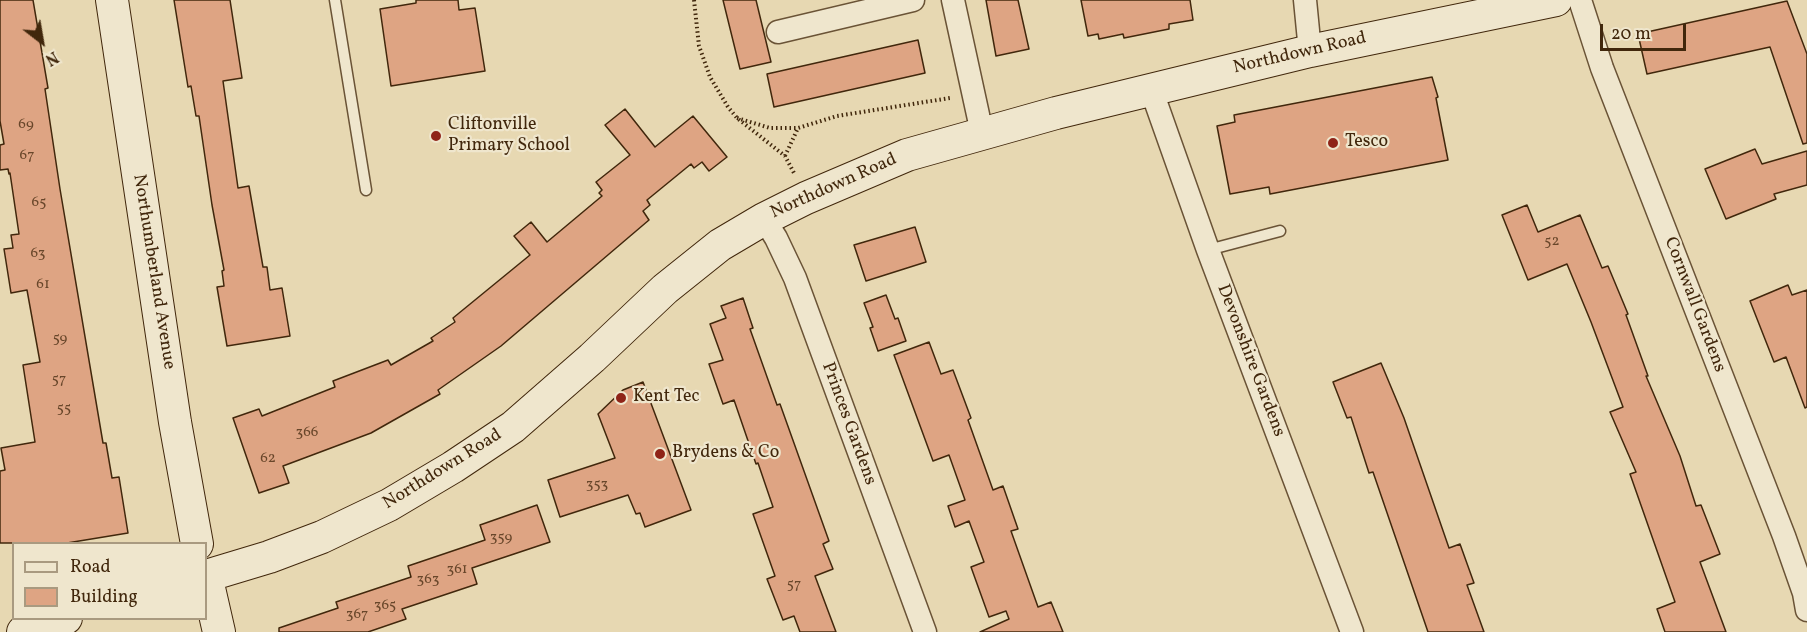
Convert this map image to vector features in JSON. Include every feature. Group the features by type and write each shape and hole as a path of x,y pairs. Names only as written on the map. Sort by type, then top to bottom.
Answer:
{"main road":[{"name":"Northumberland Avenue","path":"112,0 175,422 197,542"},
{"name":"Northdown Road","path":"207,576 322,537 389,505 453,467 513,427 592,358 665,289 720,245 806,198 907,154 1151,89 1310,51 1556,0"},
{"path":"207,580 219,632"},
{"path":"23,632 60,620"}],"street":[{"path":"778,32 913,0"},
{"path":"954,0 982,133"},
{"path":"1305,0 1310,51"},
{"name":"Cornwall Gardens","path":"1580,0 1602,68 1784,536 1804,593 1807,610"},
{"name":"Devonshire Gardens","path":"1151,89 1208,250 1352,632"},
{"name":"Princes Gardens","path":"764,219 776,237 795,278 925,632"}],"lane":[{"path":"335,0 366,190"},
{"path":"1208,250 1280,231"}],"path":[{"path":"694,0 699,46 710,77 728,108 737,118 785,156 806,198"},
{"path":"737,118 770,128 798,128 837,116 942,100 974,91"},
{"path":"785,156 798,128"}],"building":[{"path":"0,0 33,0 48,88 45,89 60,189 103,443 106,443 112,478 119,477 128,533 73,542 0,543 0,471 5,470 1,448 35,442 23,365 40,362 27,290 11,293 4,249 13,248 11,235 19,234 10,173 8,169 0,170 0,145 4,144 0,121"},
{"path":"174,0 230,0 242,78 223,81 238,188 249,186 263,267 267,267 270,290 282,288 290,336 227,346 217,287 224,286 222,271 224,270 199,116 196,116 191,86 188,87"},
{"path":"416,0 458,0 459,10 475,8 485,71 391,86 380,9 416,3"},
{"path":"723,0 756,0 771,62 740,69"},
{"path":"986,0 1018,0 1029,49 996,56"},
{"path":"1081,0 1190,0 1193,20 1169,24 1169,29 1124,38 1123,34 1099,39 1098,34 1088,36"},
{"path":"1787,1 1807,54 1807,143 1803,144 1770,47 1647,74 1638,34"},
{"path":"918,40 925,73 774,107 767,74"},
{"name":"Tesco","path":"1432,77 1438,97 1436,98 1448,160 1270,194 1269,187 1230,194 1217,126 1235,122 1234,115"},
{"path":"625,109 655,147 693,116 727,157 709,171 702,162 694,168 691,164 647,200 650,205 643,211 649,220 501,346 438,390 440,394 371,433 283,466 289,483 259,493 233,418 259,409 262,416 335,387 333,381 388,360 391,365 433,341 431,338 455,322 453,318 530,255 514,236 531,222 547,242 602,196 599,193 602,190 596,182 630,155 605,125"},
{"path":"1755,149 1762,164 1807,151 1807,185 1774,194 1776,199 1726,219 1705,169"},
{"path":"1527,205 1538,232 1580,215 1602,268 1608,266 1628,314 1626,315 1648,376 1646,376 1680,456 1696,506 1701,505 1720,554 1700,562 1726,632 1665,632 1657,609 1675,602 1630,474 1636,472 1610,412 1623,407 1567,264 1528,280 1502,215"},
{"path":"915,227 926,262 866,281 854,245"},
{"path":"1788,285 1792,295 1807,290 1807,407 1805,408 1786,357 1774,362 1750,301"},
{"path":"886,295 895,319 898,318 906,341 878,351 870,328 873,327 864,303"},
{"path":"743,298 753,328 750,329 777,405 780,404 829,541 823,544 833,569 815,576 836,632 800,632 794,616 783,620 767,579 775,576 753,514 773,507 734,400 723,404 709,364 723,360 710,324 726,318 721,306"},
{"path":"929,342 941,374 953,370 971,418 968,420 993,490 1003,486 1018,529 1011,531 1038,607 1051,602 1063,632 980,632 1009,619 1006,611 989,617 971,567 984,562 969,521 955,527 948,506 965,500 949,455 933,461 894,355"},
{"path":"1381,363 1404,418 1449,548 1460,544 1474,583 1467,585 1484,632 1428,632 1373,472 1369,473 1351,417 1347,418 1333,382"},
{"path":"643,382 691,510 645,527 640,513 636,514 628,495 560,517 548,480 615,458 598,414 623,390"},
{"path":"537,505 550,542 472,568 477,584 402,609 406,619 368,632 279,632 279,628 338,608 336,602 411,577 408,566 485,540 480,525"}],"place":[{"name":"Cliftonville Primary School","path":"436,136"},
{"name":"Tesco","path":"1333,143"},
{"name":"Kent Tec","path":"621,398"},
{"name":"Brydens & Co","path":"660,454"}]}
